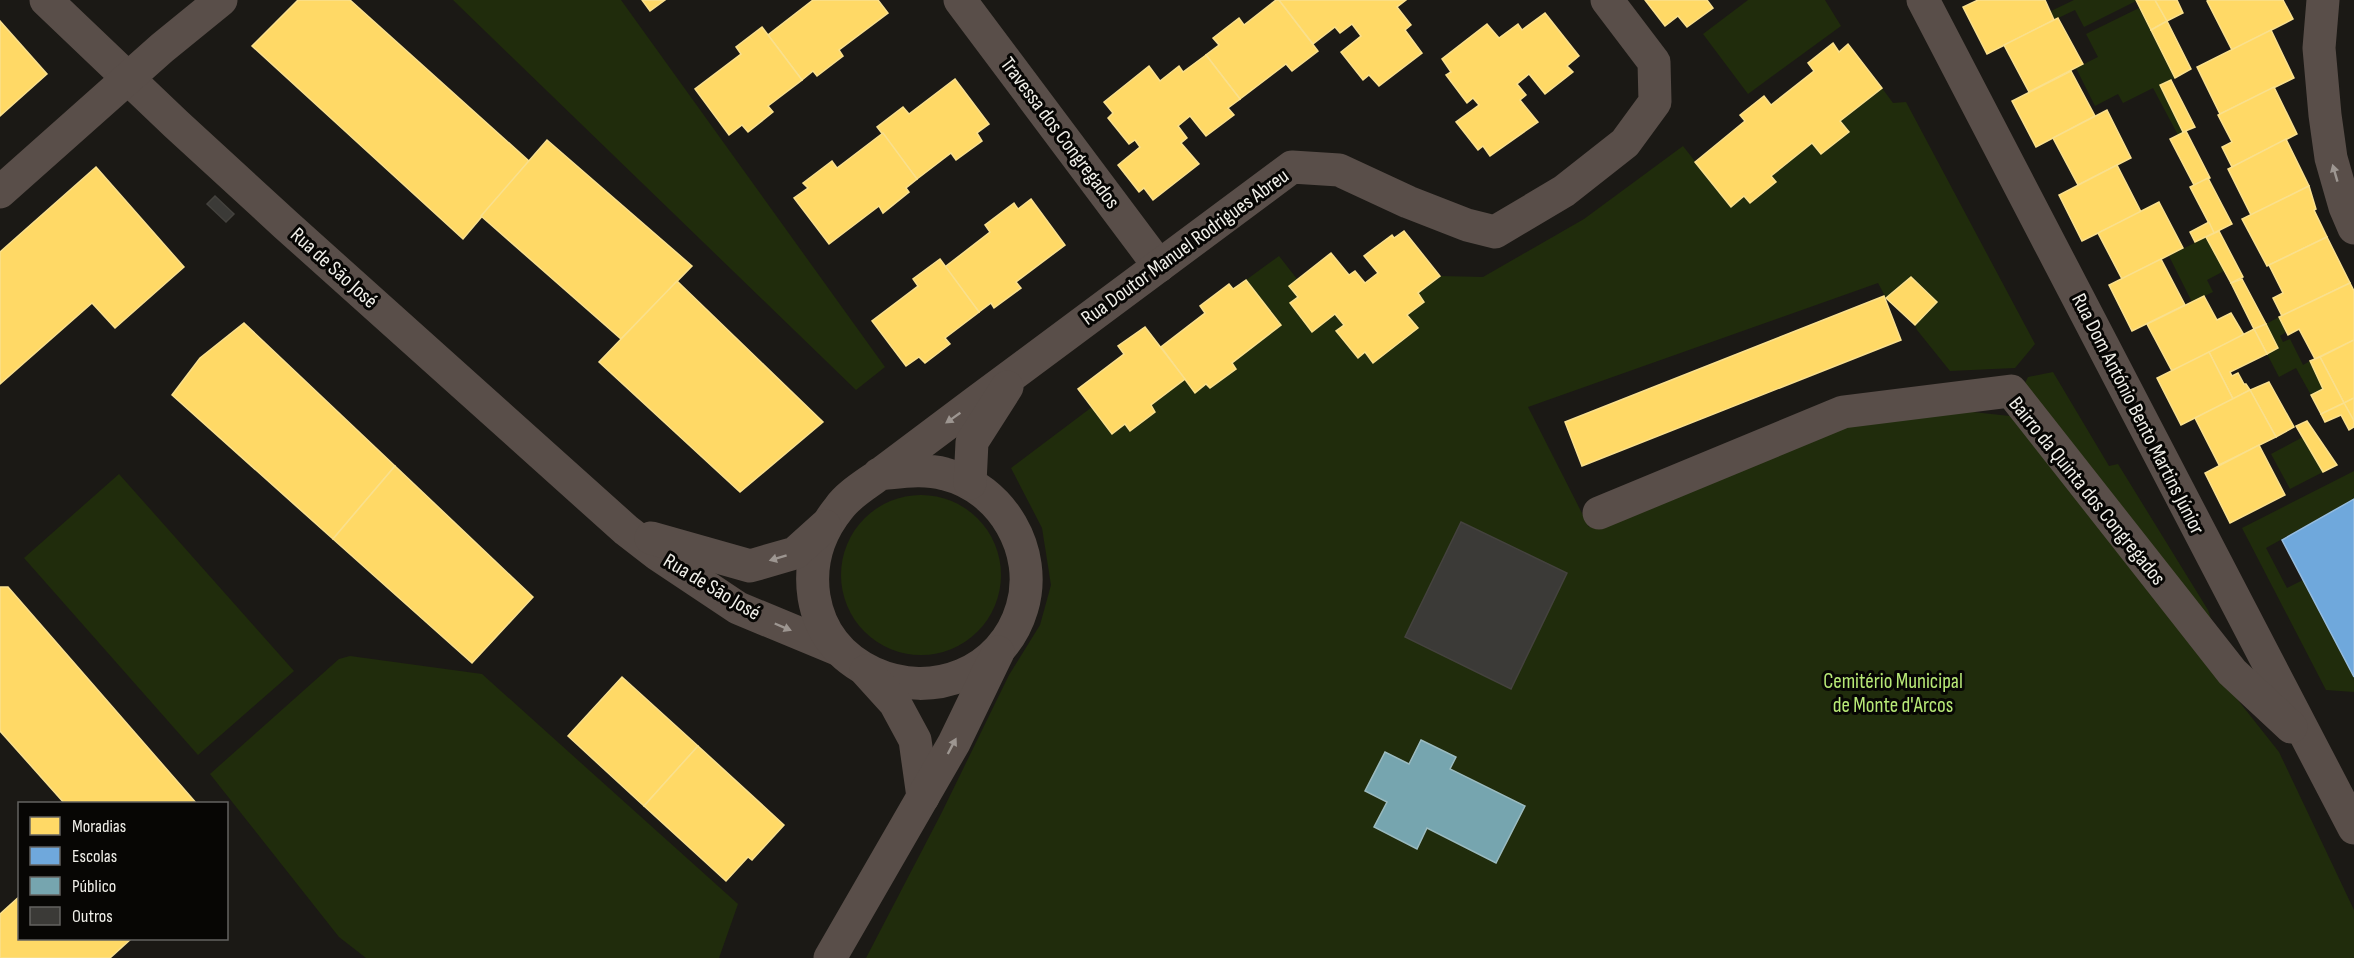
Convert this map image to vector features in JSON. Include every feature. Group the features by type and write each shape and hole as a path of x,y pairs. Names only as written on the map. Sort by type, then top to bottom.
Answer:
{"street":[{"name":"Rua de São José","path":"46,0 269,210 626,530 657,554 738,608 837,650"},
{"path":"0,192 221,0"},
{"name":"Travessa dos Congregados","path":"960,0 1159,267"},
{"name":"Rua Doutor Manuel Rodrigues Abreu","path":"879,474 1292,167 1339,170 1408,202 1467,225 1495,232 1564,191 1625,143 1655,102 1654,62 1607,0"},
{"name":"Rua Dom António Bento Martins Júnior","path":"1923,0 2354,828"},
{"path":"2323,0 2319,48 2325,115 2331,158 2345,207 2354,228"},
{"name":"Rua Doutor Manuel Rodrigues Abreu","path":"970,483 972,442 1017,371"},
{"name":"Bairro da Quinta dos Congregados","path":"1599,513 1843,412 2011,392 2232,672 2311,746"},
{"path":"830,958 954,743 998,651 1012,631 1022,608 1026,584 1024,558 1017,535 1005,513 987,495 970,483 945,474 921,470 879,474 842,504 825,526 816,549 812,574 814,599 822,623 837,650 863,669 895,703 915,740 923,796"},
{"name":"Rua de São José","path":"626,530 750,566 795,553 825,526"},
{"path":"863,669 890,681 919,685 948,681 975,669 998,651"}],"green space":[{"path":"453,0 621,0 885,367 856,390"},
{"path":"1748,0 1825,0 1841,26 1748,94 1703,34"},
{"path":"2074,0 2136,1 2084,27 2075,10 2054,20 2051,11"},
{"path":"2139,8 2175,78 2160,85 2183,132 2178,135 2153,88 2123,103 2118,94 2095,106 2076,68 2098,57 2086,34"},
{"name":"Cemitério Municipal de Monte d'Arcos","path":"1882,88 1893,103 1906,102 2035,344 2015,368 1950,371 1917,330 1915,325 1937,302 1911,277 1886,298 1878,283 1528,407 1589,527 1755,463 1846,423 1936,408 2019,417 2059,474 2279,752 2354,910 2354,958 866,958 941,814 1009,675 1040,625 1051,585 1042,528 1011,468 1092,407 1125,424 1130,431 1155,412 1151,405 1185,379 1195,392 1206,384 1210,388 1236,369 1232,363 1281,325 1246,280 1279,256 1297,279 1289,286 1298,297 1291,303 1335,314 1344,325 1337,331 1358,358 1365,352 1373,363 1418,328 1407,315 1424,302 1418,293 1440,276 1483,277 1584,219 1683,146 1730,206 1744,196 1750,203 1776,182 1771,176 1812,143 1821,154 1848,132 1840,121"},
{"path":"2206,237 2224,271 2207,280 2213,292 2192,302 2169,256"},
{"path":"2279,317 2286,332 2280,336 2283,342 2290,339 2303,365 2310,361 2323,389 2311,395 2296,368 2279,377 2267,354 2278,347 2266,324"},
{"path":"2053,372 2109,466 2118,464 2208,610 2224,656 2023,387 2028,377"},
{"path":"2303,437 2323,472 2290,489 2271,454"},
{"path":"2354,471 2354,499 2266,548 2287,588 2303,580 2354,677 2354,692 2326,690 2242,528"},
{"path":"119,474 294,671 198,755 24,558"},
{"path":"921,495 937,496 952,501 966,508 978,518 988,530 995,544 1000,559 1000,591 995,606 988,620 978,632 966,642 952,649 937,654 921,655 905,654 890,649 876,642 864,632 854,620 847,606 842,591 841,575 842,559 847,544 854,530 864,518 876,508 890,501 905,496"},
{"path":"350,656 482,674 738,904 719,958 366,958 339,937 210,774 339,659"}],"building: Moradias":[{"path":"298,0 350,0 529,161 463,239 252,46"},
{"path":"642,0 665,0 650,11"},
{"path":"813,0 878,0 888,13 839,50 843,56 817,76 813,71 802,80 768,35"},
{"path":"1279,0 1318,51 1292,71 1286,64 1240,99 1206,55 1219,45 1213,38 1239,18 1244,25"},
{"path":"1279,0 1406,0 1397,7 1411,25 1405,30 1422,53 1379,86 1369,75 1363,80 1341,52 1361,36 1352,24 1340,33 1335,27 1313,44"},
{"path":"1645,0 1707,0 1713,8 1687,27 1678,16 1665,26"},
{"path":"1978,0 2045,0 2054,20 1987,54 1963,7"},
{"path":"2136,0 2155,0 2167,21 2151,30"},
{"path":"2155,0 2177,0 2183,13 2167,21"},
{"path":"2283,0 2293,19 2232,50 2207,1"},
{"path":"1545,13 1579,56 1567,66 1573,72 1545,94 1529,74 1517,84 1526,95 1520,100 1538,122 1490,156 1483,146 1478,150 1456,122 1479,105 1473,98 1467,103 1446,75 1451,72 1442,59 1487,24 1499,38 1518,24 1522,30"},
{"path":"2058,18 2083,64 2029,92 2004,45"},
{"path":"0,21 47,74 0,116"},
{"path":"2167,21 2191,69 2175,78 2151,30"},
{"path":"762,27 802,80 768,106 773,112 748,132 742,125 729,135 695,89 741,54 736,47"},
{"path":"2271,30 2294,78 2220,114 2197,67"},
{"path":"1833,43 1839,52 1848,44 1882,88 1840,121 1849,132 1821,154 1812,143 1771,176 1776,182 1750,203 1744,196 1731,207 1695,162 1745,121 1740,115 1764,96 1771,105 1814,71 1808,63"},
{"path":"1206,55 1240,99 1228,108 1234,115 1206,136 1190,116 1178,126 1187,138 1181,143 1199,164 1153,200 1144,188 1139,192 1118,165 1140,147 1135,140 1129,144 1108,118 1113,113 1104,102 1149,66 1160,81 1179,66 1183,72"},
{"path":"2071,71 2095,116 2036,147 2012,101"},
{"path":"955,79 989,124 977,133 982,141 956,160 951,153 917,179 877,127 903,107 909,114"},
{"path":"2171,80 2195,127 2183,132 2160,85"},
{"path":"2274,87 2297,134 2232,167 2222,147 2232,142 2218,115"},
{"path":"2107,110 2131,158 2078,185 2053,138"},
{"path":"2186,131 2210,178 2194,185 2170,139"},
{"path":"883,133 917,179 906,188 909,192 883,213 879,206 829,244 794,198 808,188 803,183 832,161 837,168"},
{"path":"2286,139 2309,186 2251,215 2228,169"},
{"path":"547,140 692,266 621,339 481,216"},
{"path":"2117,165 2141,212 2082,241 2059,195"},
{"path":"96,167 184,267 115,328 92,303 0,384 0,252"},
{"path":"2208,178 2232,224 2214,233 2190,187"},
{"path":"2309,186 2316,209 2314,210 2327,237 2267,266 2242,219"},
{"path":"1031,199 1065,245 1016,282 1021,288 994,308 991,303 979,312 945,267 990,232 985,225 1014,203 1018,209"},
{"path":"2159,202 2183,248 2122,279 2098,233"},
{"path":"2209,222 2214,233 2195,242 2190,232"},
{"path":"1404,231 1440,276 1418,293 1424,302 1407,315 1418,328 1373,363 1365,352 1358,358 1336,331 1344,325 1335,314 1312,332 1290,303 1298,297 1289,286 1331,253 1349,275 1355,271 1365,283 1378,273 1364,256 1392,235 1394,238"},
{"path":"2219,231 2243,277 2231,283 2206,237"},
{"path":"2327,237 2350,283 2282,316 2273,298 2283,293 2269,265"},
{"path":"940,259 979,312 945,338 950,344 925,363 919,357 906,366 872,321 918,286 913,279"},
{"path":"2161,259 2185,305 2132,331 2109,285"},
{"path":"1911,277 1937,302 1915,325 1886,298"},
{"path":"2242,279 2266,324 2254,329 2231,283"},
{"path":"1246,280 1281,325 1232,363 1236,369 1210,388 1206,384 1195,393 1161,347 1205,313 1200,306 1229,284 1233,289"},
{"path":"677,281 823,422 740,492 599,362"},
{"path":"2350,283 2354,291 2354,340 2315,359 2299,329 2288,335 2279,317"},
{"path":"1884,296 1901,340 1582,466 1565,422"},
{"path":"2204,296 2217,320 2231,313 2244,335 2172,371 2147,324"},
{"path":"244,323 395,466 333,539 172,395 200,358"},
{"path":"2266,324 2278,348 2267,354 2254,329"},
{"path":"1145,327 1185,379 1151,405 1155,412 1130,431 1125,424 1112,434 1078,389 1124,354 1118,346"},
{"path":"2254,329 2267,354 2230,372 2232,376 2238,373 2250,390 2233,399 2209,352"},
{"path":"2354,340 2354,398 2344,403 2320,357"},
{"path":"2209,352 2233,399 2181,425 2157,378"},
{"path":"2320,357 2344,403 2321,414 2311,395 2323,389 2310,361"},
{"path":"2269,382 2294,427 2276,437 2250,390"},
{"path":"2250,390 2276,437 2219,465 2195,418"},
{"path":"2354,398 2354,421 2344,403"},
{"path":"2344,403 2354,421 2354,427 2349,430 2341,415 2325,422 2321,414"},
{"path":"2307,421 2337,465 2323,472 2296,426"},
{"path":"2259,445 2285,495 2230,523 2205,473"},
{"path":"395,466 533,597 472,663 333,539"},
{"path":"0,587 8,587 195,802 63,802 0,731"},
{"path":"622,677 698,746 644,806 568,736"},
{"path":"698,746 784,825 752,860 748,857 726,881 644,806"},
{"path":"18,898 18,940 130,940 110,958 0,958 0,914"}],"building: Escolas":[{"path":"2354,499 2354,677 2282,540"}],"building: Público":[{"path":"1421,740 1456,757 1450,769 1525,806 1496,863 1427,828 1417,849 1374,827 1387,802 1365,791 1385,752 1409,764"}],"building: Outros":[{"path":"215,196 234,214 226,222 207,204"},
{"path":"1461,522 1567,573 1511,689 1405,637"}]}
